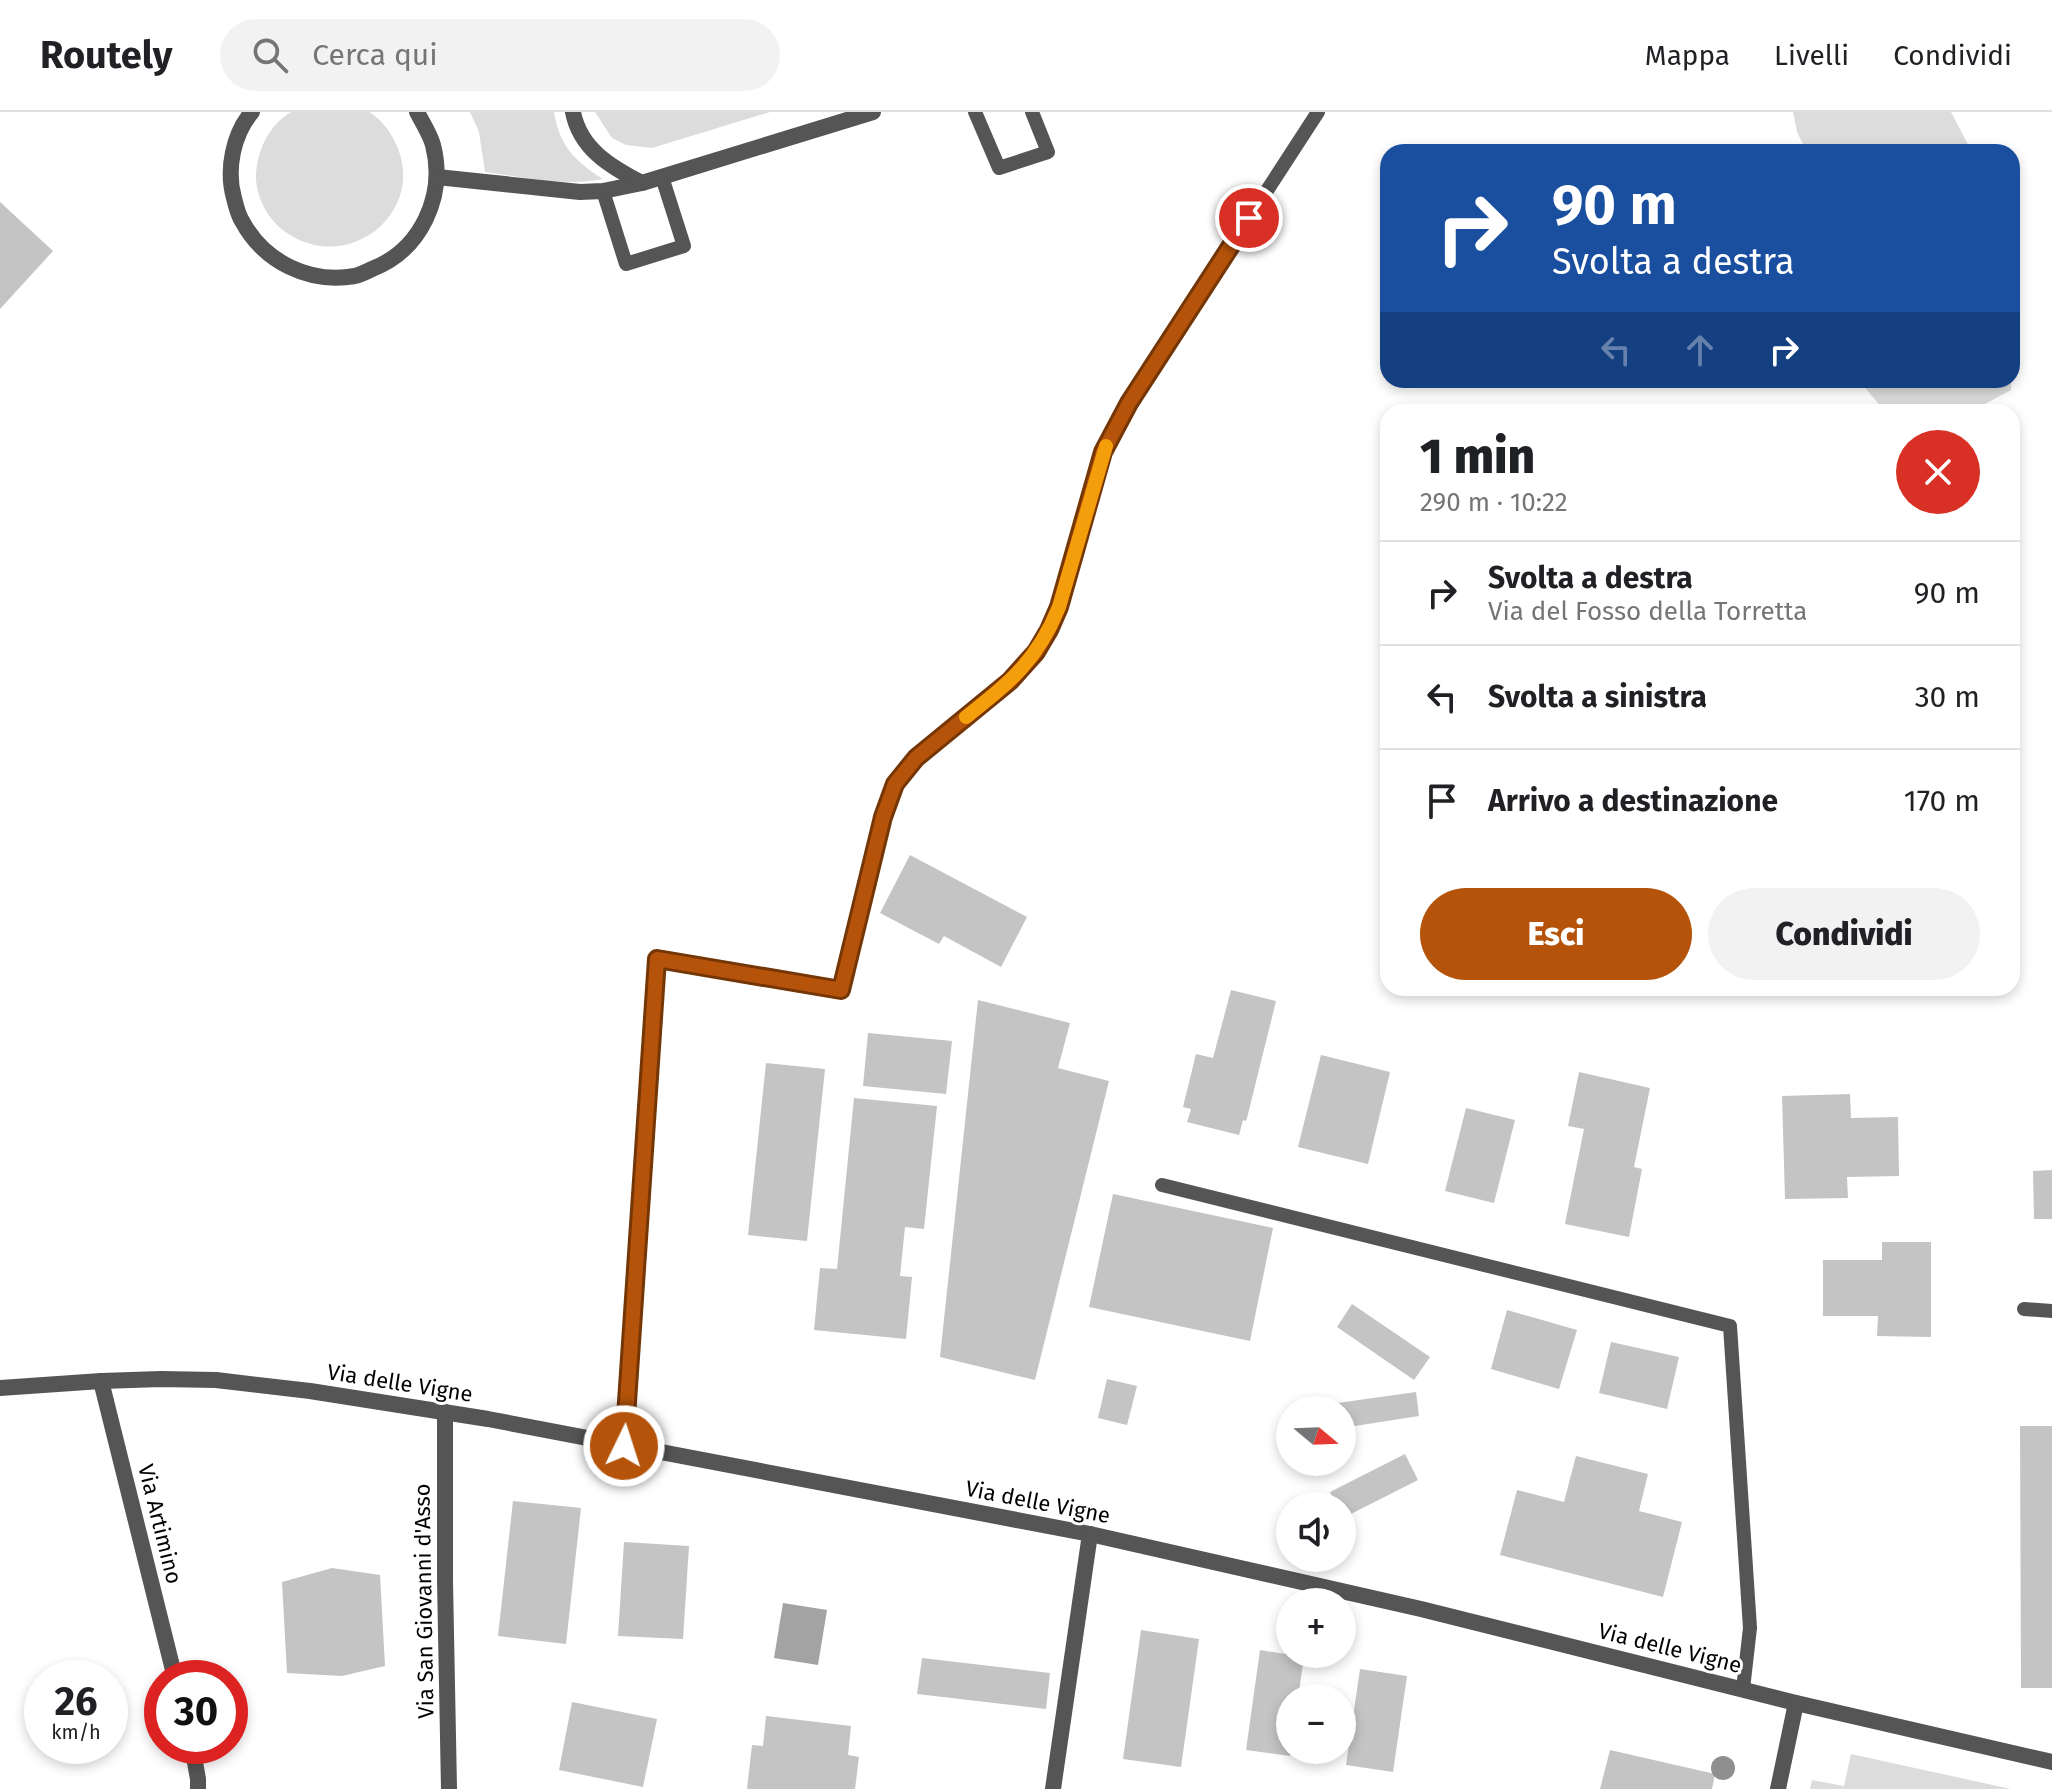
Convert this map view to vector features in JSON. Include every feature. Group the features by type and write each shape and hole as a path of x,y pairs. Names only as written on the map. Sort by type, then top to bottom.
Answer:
{"street":[{"path":"243,115 233,152 231,186 240,220 260,248 288,268 321,277 356,276 387,263 414,240 431,211 437,177 432,143 418,112"},
{"path":"573,112 590,148 605,162 642,183"},
{"path":"437,177 558,190 603,191 642,183 873,112"},
{"path":"624,1446 657,959 841,990"},
{"name":"Via delle Vigne","path":"0,1388 101,1381 216,1380 445,1412 1090,1534 1421,1609 1796,1703 2052,1762"},
{"name":"Via Artimino","path":"101,1381 171,1660"},
{"name":"Via San Giovanni d'Asso","path":"445,1412 449,1789"},
{"path":"1053,1789 1090,1534"},
{"path":"1778,1789 1796,1703"},
{"path":"195,1764 198,1789"}],"lane":[{"path":"975,112 999,168 1048,152 1032,112"},
{"path":"841,990 883,817 895,784 916,758 1010,681 1036,652 1059,607 1103,452 1113,431 1318,112"},
{"path":"603,191 626,264 684,246 662,177"},
{"path":"1162,1185 1730,1326 1750,1628 1743,1689"},
{"path":"2024,1309 2052,1311"}],"shaded area":[{"path":"291,112 369,112 388,130 396,144 403,169 401,193 391,214 375,231 355,242 332,247 308,243 284,231 269,215 257,187 258,159 270,132"},
{"path":"470,112 554,112 560,135 570,152 603,179 559,182 485,172 479,132"},
{"path":"595,112 770,112 652,148 626,145 612,138"},
{"path":"1793,112 1951,112 1968,144 1803,144"},
{"path":"1866,388 2011,388 1985,404 1878,404"},
{"path":"783,1603 827,1610 818,1665 774,1658"},
{"path":"1851,1754 2011,1789 1810,1789 1812,1780 1844,1786"}],"building":[{"path":"0,202 53,251 0,309"},
{"path":"910,855 1027,917 1001,967 944,936 939,944 880,913"},
{"path":"1231,990 1276,1001 1247,1118 1243,1120 1239,1135 1187,1122 1191,1109 1183,1107 1196,1054 1213,1058"},
{"path":"978,1000 1070,1023 1058,1068 1109,1081 1035,1380 940,1357"},
{"path":"868,1033 952,1041 946,1094 863,1086"},
{"path":"1321,1055 1390,1072 1368,1164 1298,1147"},
{"path":"766,1063 825,1069 807,1241 748,1235"},
{"path":"1579,1072 1650,1088 1634,1167 1642,1169 1629,1237 1565,1224 1584,1129 1568,1126"},
{"path":"1850,1094 1851,1118 1898,1117 1899,1176 1847,1177 1848,1198 1785,1199 1782,1096"},
{"path":"854,1098 937,1106 924,1229 905,1227 900,1276 912,1277 906,1339 814,1330 820,1268 837,1269"},
{"path":"1466,1108 1515,1120 1494,1203 1445,1191"},
{"path":"2052,1170 2052,1219 2034,1219 2033,1171"},
{"path":"1113,1194 1273,1228 1250,1341 1089,1307"},
{"path":"1882,1242 1931,1242 1931,1337 1877,1336 1878,1316 1823,1316 1823,1260 1882,1260"},
{"path":"1352,1304 1430,1357 1414,1380 1337,1327"},
{"path":"1507,1310 1577,1330 1559,1389 1491,1369"},
{"path":"1611,1342 1679,1357 1667,1409 1599,1393"},
{"path":"1107,1379 1137,1386 1127,1425 1098,1418"},
{"path":"1416,1392 1419,1416 1356,1426 1356,1400"},
{"path":"2020,1426 2052,1426 2052,1688 2021,1688"},
{"path":"1405,1454 1418,1480 1356,1511 1356,1492 1330,1492"},
{"path":"1576,1456 1648,1474 1639,1511 1682,1522 1663,1597 1500,1555 1517,1490 1564,1502"},
{"path":"513,1501 581,1508 566,1644 498,1636"},
{"path":"624,1542 689,1546 683,1639 618,1636"},
{"path":"332,1568 380,1575 385,1666 342,1676 287,1673 282,1582"},
{"path":"1141,1630 1199,1639 1181,1767 1123,1759"},
{"path":"1260,1650 1276,1653 1276,1668 1302,1668 1300,1684 1276,1684 1276,1754 1246,1750"},
{"path":"922,1658 1050,1673 1046,1709 917,1694"},
{"path":"1360,1669 1407,1676 1393,1772 1346,1765 1356,1764 1356,1696"},
{"path":"572,1702 657,1719 643,1787 559,1770"},
{"path":"766,1716 851,1726 848,1755 859,1757 855,1789 747,1789 752,1745 763,1746"},
{"path":"1610,1750 1715,1774 1712,1789 1600,1789"}],"slow traffic":[{"path":"966,717 1010,681 1036,652 1049,630 1059,607 1106,446"}],"route":[{"path":"624,1446 657,959 841,990 883,817 895,784 916,758 1010,681 1036,652 1059,607 1103,452 1113,431 1249,218"}]}
